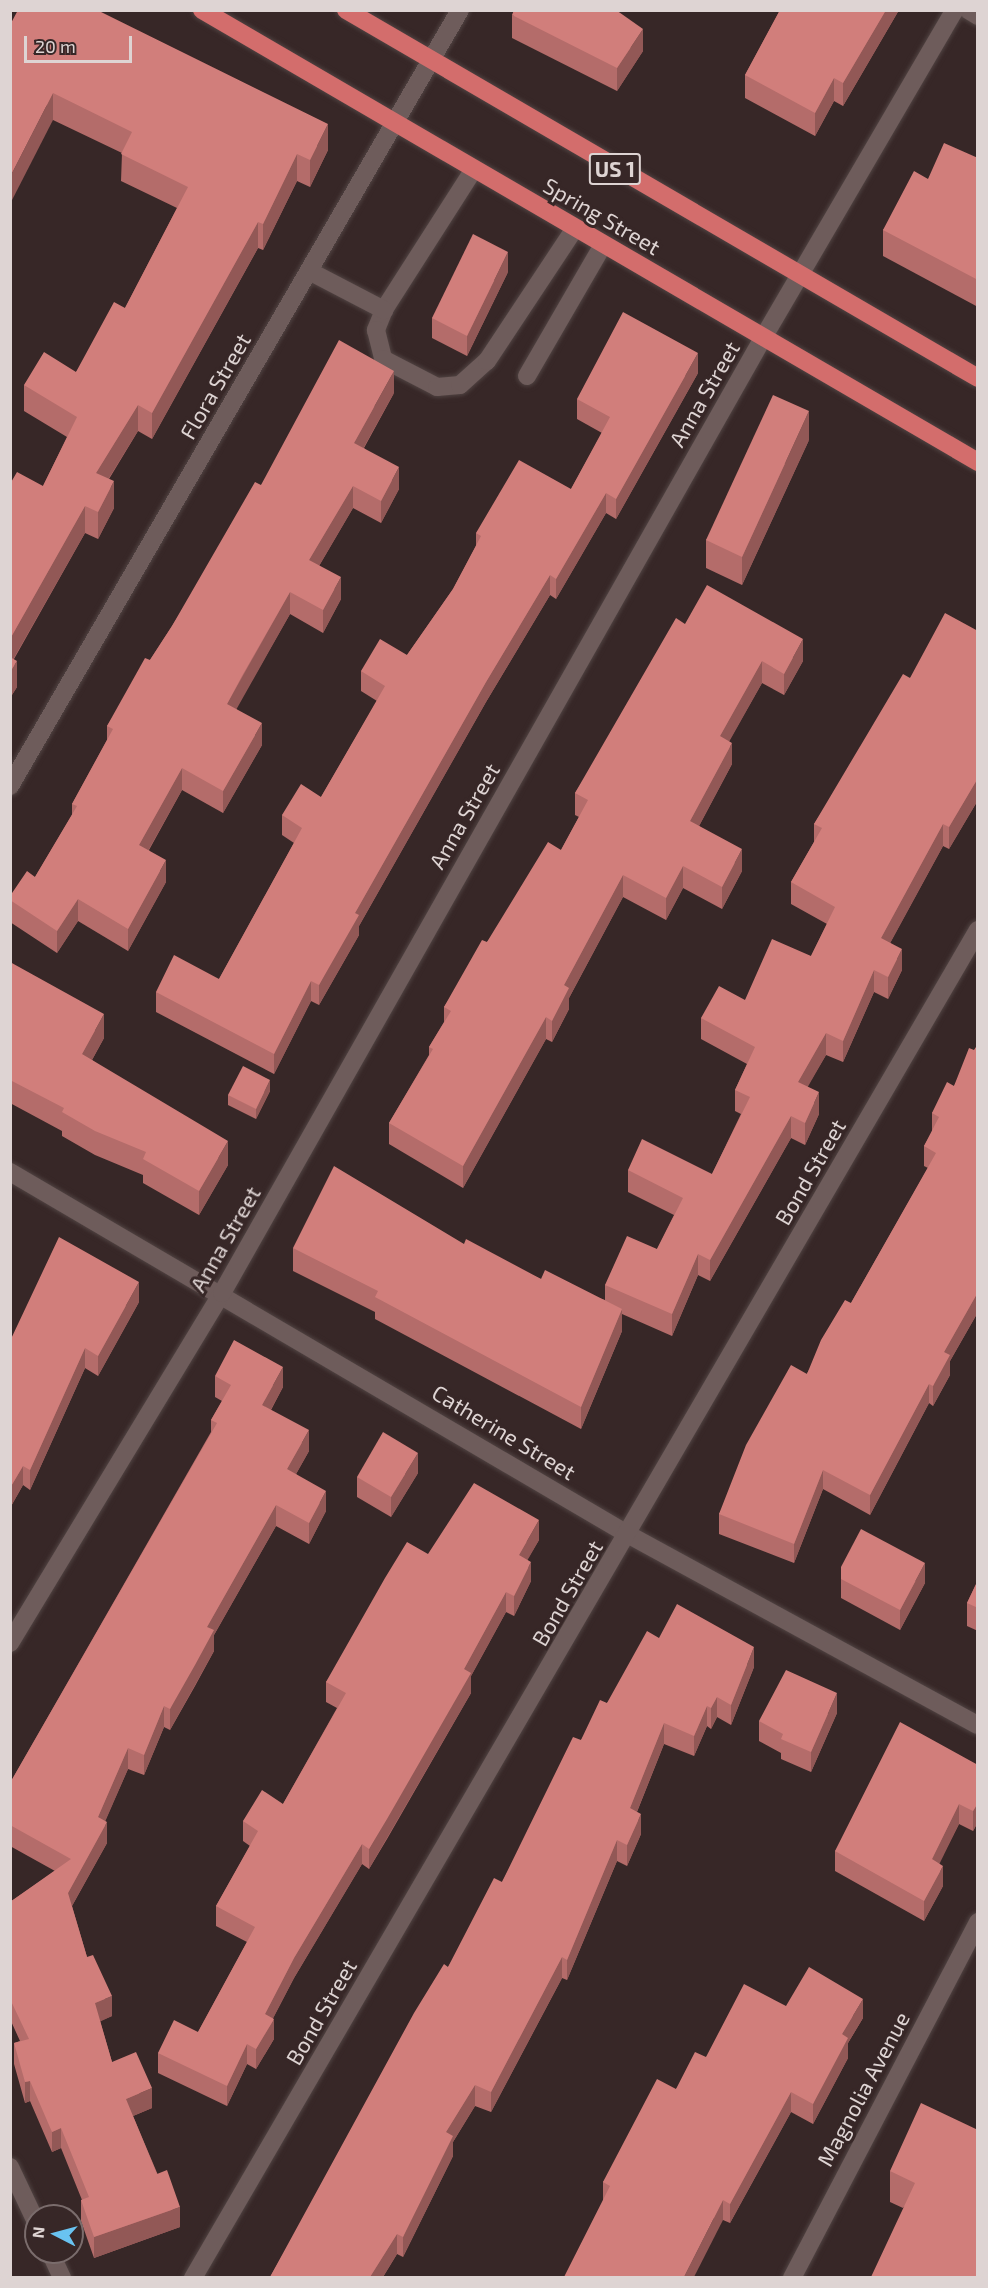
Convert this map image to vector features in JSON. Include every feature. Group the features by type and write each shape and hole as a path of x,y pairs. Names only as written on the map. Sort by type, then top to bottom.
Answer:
{"highway":[{"name":"Spring Street","path":"202,10 978,462"},
{"name":"Spring Street","path":"346,10 799,277 978,378"}],"street":[{"name":"Flora Street","path":"10,786 460,10"},
{"name":"Anna Street","path":"10,1643 222,1293 763,338 956,10"},
{"path":"968,10 978,16"},
{"path":"474,169 384,310 376,330 383,359 437,387 460,385 487,361 575,228"},
{"path":"527,376 603,244"},
{"path":"309,271 384,310"},
{"name":"Bond Street","path":"193,2277 629,1535 978,930"},
{"name":"Catherine Street","path":"10,1172 222,1293 629,1535 978,1725"},
{"name":"Magnolia Avenue","path":"792,2277 978,1923"},
{"path":"10,2167 17,2191 25,2204"}],"building":[{"path":"18,10 97,10 328,124 310,160 297,154 263,224 258,222 152,413 138,405 96,473 114,481 98,512 85,506 10,639 10,484 17,472 43,486 77,417 24,385 44,352 76,372 114,302 125,308 188,187 121,154 132,132 53,93 10,177 10,25"},
{"path":"514,10 616,10 643,29 617,68 512,15"},
{"path":"780,10 886,10 843,83 834,78 815,113 745,75"},
{"path":"944,143 978,158 978,280 883,230 914,171 928,179"},
{"path":"473,234 508,252 467,336 432,318"},
{"path":"623,312 698,353 616,499 606,493 556,579 550,575 486,682 355,913 359,915 319,985 311,981 274,1054 156,992 174,955 219,979 302,828 282,815 301,784 321,797 385,686 361,671 380,639 407,655 453,589 481,536 476,533 519,460 571,489 610,417 577,399"},
{"path":"339,340 394,371 354,443 399,467 381,501 353,486 309,560 341,577 323,610 290,592 242,676 227,704 262,723 223,791 182,768 139,845 166,860 128,929 78,899 57,931 10,900 10,896 27,871 35,877 77,806 72,804 113,729 107,726 145,658 150,660 172,626 255,482 261,485"},
{"path":"773,395 809,411 742,557 706,540"},
{"path":"707,585 803,639 784,674 762,661 720,736 732,743 690,821 742,849 722,887 683,866 666,898 623,875 564,985 569,988 552,1021 546,1017 463,1166 389,1123 433,1049 429,1047 451,1011 444,1007 482,940 487,942 548,842 561,850 588,800 575,793 676,618 685,624"},
{"path":"945,613 978,631 978,778 949,827 943,824 881,938 902,949 888,977 874,970 843,1041 826,1033 798,1082 819,1092 805,1123 791,1116 710,1260 698,1254 672,1314 605,1285 627,1236 657,1249 683,1198 628,1170 642,1139 712,1174 750,1097 735,1090 755,1047 701,1018 719,986 745,1000 772,939 811,956 835,907 791,882 822,828 814,824 903,674 910,678"},
{"path":"10,657 17,661 10,672"},
{"path":"10,962 104,1014 82,1054 228,1141 199,1191 143,1159 146,1152 95,1131 62,1112 64,1108 10,1080"},
{"path":"978,1044 978,1292 944,1352 950,1355 933,1386 929,1384 870,1495 823,1470 794,1544 719,1514 746,1445 791,1365 807,1374 821,1340 845,1300 851,1303 936,1153 924,1146 939,1117 932,1113 947,1082 954,1086 969,1048 974,1050"},
{"path":"243,1066 270,1080 256,1109 228,1095"},
{"path":"334,1166 464,1244 466,1239 541,1279 545,1270 622,1309 581,1407 375,1297 378,1291 293,1248"},
{"path":"59,1237 139,1282 98,1356 85,1348 30,1470 23,1466 10,1488 10,1341"},
{"path":"234,1340 283,1367 262,1405 309,1430 287,1469 326,1491 309,1523 276,1505 207,1627 214,1630 195,1665 170,1709 164,1706 144,1755 128,1748 98,1817 107,1822 68,1893 87,1957 93,1955 112,1996 95,2003 112,2062 136,2052 152,2088 126,2099 157,2174 167,2170 180,2207 94,2237 81,2200 89,2197 61,2128 52,2132 30,2081 25,2082 14,2043 29,2039 10,1999 10,1902 71,1859 10,1825 10,1783 217,1423 211,1420 231,1385 215,1376"},
{"path":"383,1432 418,1453 391,1497 357,1477"},
{"path":"474,1483 539,1520 519,1555 531,1562 514,1596 506,1592 464,1669 471,1673 387,1819 369,1849 362,1844 294,1958 265,2014 274,2019 256,2049 247,2044 227,2086 158,2053 174,2020 198,2032 255,1927 216,1906 258,1831 243,1821 262,1790 283,1804 346,1693 326,1682 385,1578 407,1542 428,1554"},
{"path":"861,1529 925,1563 900,1610 841,1579 841,1567"},
{"path":"978,1580 978,1608 967,1603"},
{"path":"677,1604 754,1647 731,1705 717,1697 711,1708 707,1706 694,1736 664,1723 630,1808 641,1814 627,1845 617,1840 567,1960 562,1957 491,2092 475,2085 446,2132 453,2136 403,2237 397,2234 370,2277 270,2277 414,2013 444,1964 448,1967 494,1878 502,1882 573,1737 581,1740 600,1700 607,1703 647,1631 659,1638"},
{"path":"786,1670 837,1693 811,1752 781,1739 783,1734 759,1721"},
{"path":"900,1722 978,1765 978,1803 973,1811 959,1804 932,1859 943,1866 924,1901 835,1851"},
{"path":"809,1967 863,1999 842,2034 848,2038 813,2104 791,2092 730,2204 723,2200 684,2277 564,2277 610,2186 603,2182 657,2079 676,2089 695,2052 706,2057 744,1984 786,2006"},
{"path":"921,2103 978,2130 978,2277 871,2277 915,2183 890,2171"}]}
